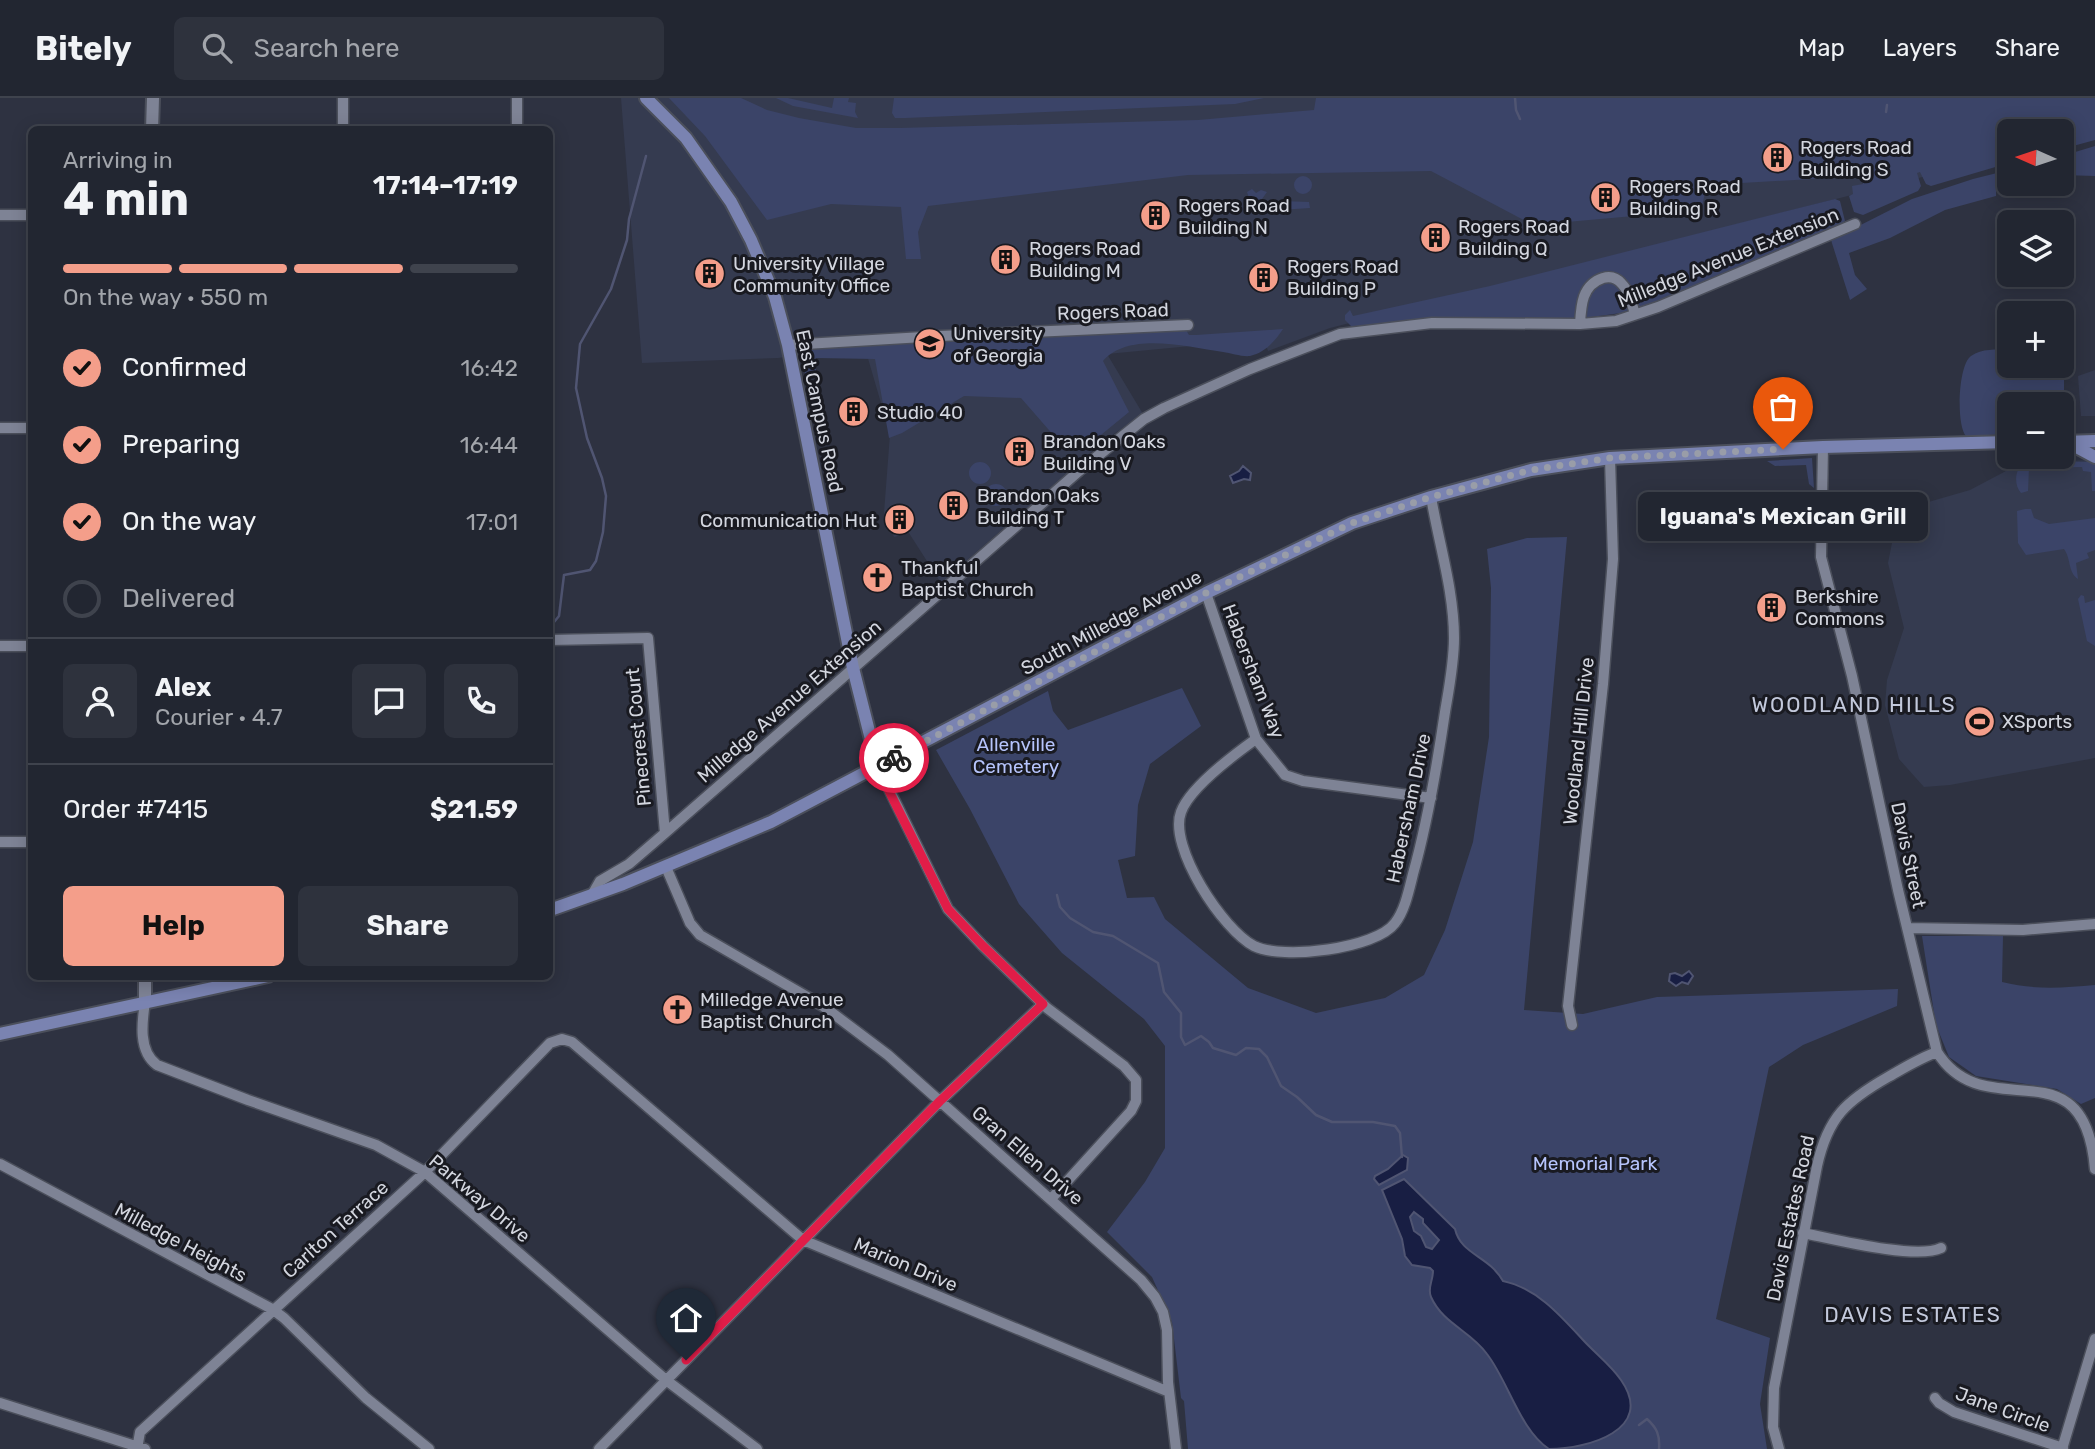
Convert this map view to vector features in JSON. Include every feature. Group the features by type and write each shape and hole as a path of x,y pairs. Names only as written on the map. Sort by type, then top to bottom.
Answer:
{"main road":[{"name":"East Campus Road","path":"646,98 685,138 731,202 751,240 775,297 788,345 853,668 877,767"},
{"path":"2074,442 2095,441"},
{"name":"South Milledge Avenue","path":"553,909 666,867 771,822 1206,593 1352,523 1431,497 1531,470 1610,458 1822,447 1997,442"},
{"path":"2074,447 2095,457"},
{"path":"0,1034 249,980"}],"street":[{"path":"152,126 153,98"},
{"path":"343,98 343,126"},
{"path":"517,98 517,126"},
{"path":"0,215 28,215"},
{"name":"Milledge Avenue Extension","path":"592,895 600,881 629,863 665,833 1079,471 1144,419 1164,408 1250,369 1340,334 1432,323 1580,324 1616,321 1738,275 1855,224"},
{"path":"1580,324 1581,304 1586,291 1592,283 1608,277 1616,278 1622,284 1635,314"},
{"name":"Rogers Road","path":"788,345 1188,325"},
{"path":"0,428 28,428"},
{"name":"Davis Street","path":"1822,447 1821,557 1868,744 1907,928 1937,1052"},
{"name":"Woodland Hill Drive","path":"1572,1025 1568,1006 1603,684 1612,559 1610,458"},
{"name":"Habersham Drive","path":"1256,739 1210,777 1185,804 1178,820 1180,841 1188,861 1218,913 1256,947 1284,952 1363,943 1384,933 1395,923 1404,904 1419,852 1431,798 1454,639 1451,601 1431,497"},
{"name":"Habersham Way","path":"1206,593 1256,739 1285,775 1303,780 1431,798"},
{"name":"Pinecrest Court","path":"553,640 648,638 665,833"},
{"path":"0,646 28,646"},
{"path":"877,767 948,909 1043,1004 1124,1066 1136,1080 1138,1090 1131,1111 1051,1199"},
{"path":"0,842 28,842"},
{"name":"Gran Ellen Drive","path":"666,867 693,929 723,950 831,1012 888,1055 1133,1272 1155,1297 1163,1312 1167,1330 1169,1392 1176,1449"},
{"path":"1907,928 2023,930 2095,924"},
{"path":"145,980 145,1002"},
{"name":"Parkway Drive","path":"145,1002 146,1054 157,1065 376,1145 425,1172 666,1380 757,1449"},
{"path":"599,1449 940,1101 1043,1004"},
{"name":"Carlton Terrace","path":"140,1448 140,1432 425,1172 550,1043 562,1039"},
{"name":"Marion Drive","path":"562,1039 572,1041 803,1240 1169,1392"},
{"path":"1937,1052 1948,1066 1976,1086 2043,1092 2072,1106 2085,1124 2092,1144 2095,1169"},
{"name":"Davis Estates Road","path":"1779,1449 1773,1427 1774,1388 1821,1145 1827,1131 1845,1106 1873,1085 1937,1052"},
{"name":"Milledge Heights","path":"0,1164 272,1310 284,1318 366,1398 429,1449"},
{"path":"1803,1234 1908,1253 1930,1252 1941,1248"},
{"path":"2063,1448 2090,1371 2095,1339"},
{"name":"Jane Circle","path":"1935,1398 1945,1408 1954,1412 2063,1448"},
{"path":"0,1403 140,1448"}],"shaded area":[{"name":"University of Georgia","path":"621,98 2095,98 2095,133 2074,133 2074,119 1997,119 1997,158 1330,328 1268,351 1264,339 1107,354 1143,414 1105,440 941,583 909,533 894,537 884,513 890,434 867,355 807,354 778,358 642,363"},
{"path":"2095,370 2095,416 2081,416 2078,376"},
{"path":"2095,460 2095,758 1950,785 1924,787 1899,759 1885,705 1887,680 1904,628 1888,563 1895,528 1925,503 1970,490 2010,469 2074,469 2074,461"},
{"path":"1243,466 1251,473 1250,480 1233,483 1230,476"},
{"path":"1689,971 1693,976 1688,984 1682,982 1676,986 1669,981 1670,974 1682,976"},
{"path":"1403,1155 1408,1158 1407,1170 1379,1185 1374,1179 1375,1176 1388,1169"},
{"path":"1404,1179 1455,1229 1463,1244 1497,1272 1503,1281 1538,1296 1557,1313 1621,1380 1630,1397 1630,1412 1624,1424 1598,1440 1581,1445 1549,1449 1539,1441 1522,1418 1487,1354 1436,1306 1430,1291 1433,1271 1412,1265 1405,1256 1402,1239 1382,1190","holes":["1414,1212 1423,1219 1423,1223 1439,1240 1432,1249 1426,1247 1421,1236 1414,1231 1410,1217"]}],"green space":[{"path":"669,98 741,98 767,110 799,118 856,128 900,128 1198,120 1314,110 1316,98 2095,98 2095,140 2074,146 2074,119 1997,119 1997,167 1931,186 1926,184 1920,172 1917,173 1921,186 1918,191 1863,215 1854,212 1849,196 1853,194 1852,186 1863,184 1862,176 1707,185 1701,210 1533,225 1431,171 1188,175 928,206 918,232 921,259 906,259 901,207 831,204 767,220 705,136"},
{"path":"776,98 788,98 832,108 834,98 849,98 848,102 856,103 855,112 858,118 793,106"},
{"path":"894,98 1264,98 1235,104 895,118 892,113"},
{"path":"2095,146 2095,176 2074,175 2074,152"},
{"path":"1997,173 1996,196 1945,210 1890,238 1849,253 1855,275 1867,289 1850,300 1831,240 1912,199"},
{"path":"1303,176 1309,179 1312,185 1309,191 1303,194 1297,191 1294,185 1297,179"},
{"path":"1252,189 1256,193 1261,190 1267,192 1262,199 1262,205 1251,204 1247,192"},
{"path":"1835,199 1840,201 1845,221 1834,229 1678,294 1621,313 1584,318 1426,318 1352,327 1345,320 1345,315 1350,310 1353,316 1490,286"},
{"path":"1281,201 1309,202 1310,208 1280,210 1278,206"},
{"path":"1283,329 1269,346 1250,356 1159,343 1128,346 1114,352 1103,361 1129,412 1096,439 1062,445 1021,398 964,396 889,438 875,359 816,358 816,373 806,378 801,353 804,349 1186,330 1189,335 1196,335"},
{"path":"1997,350 1997,378 2064,378 2064,392 1997,392 1997,435 1966,436 1960,408 1963,371 1971,356"},
{"path":"1812,458 1814,488 1809,484 1806,465 1775,466 1767,461"},
{"path":"980,462 988,465 991,473 988,481 980,484 972,481 969,473 972,465"},
{"path":"2074,462 2095,462 2095,491 2092,491 2091,472 2083,471 2082,467 2074,467"},
{"path":"2018,469 2029,469 2028,491 2021,493 2016,476"},
{"path":"996,484 1004,487 1007,495 1004,503 996,506 988,503 985,495 988,487"},
{"path":"2031,509 2034,518 2049,524 2095,518 2095,550 2087,553 2089,558 2076,563 2078,579 2064,549 2026,555 2018,543 2017,511"},
{"name":"Memorial Park","path":"1567,537 1524,1010 1583,1014 1657,997 1898,989 1897,1006 1803,1045 1769,1067 1716,1319 1770,1338 1760,1404 1767,1449 1188,1449 1172,1322 1152,1277 1107,1232 1145,1182 1165,1148 1165,1046 1144,1019 1062,953 1019,904 936,750 1048,691 1053,711 1068,730 1182,688 1201,726 1150,764 1138,805 1135,856 1118,860 1127,898 1154,897 1165,919 1248,988 1316,1013 1385,998 1424,975 1445,930 1473,842 1489,737 1491,588 1487,549 1527,538"},
{"path":"2081,595 2084,596 2085,603 2095,600 2095,646 2087,641 2078,599"},
{"path":"1922,936 2003,936 2002,982 2037,987 2095,985 2095,1098 2081,1104 2057,1089 1976,1076 1949,1057 1936,1025"}],"waterway":[{"path":"1515,98 1520,119"},
{"path":"1886,112 1887,105"},
{"path":"553,623 559,616 564,575 590,570 596,561 603,532 606,496 587,438 576,388 580,344 611,289 627,240 629,219 646,156"},
{"path":"1057,895 1060,907 1070,918 1093,932 1113,936 1158,963 1164,992 1181,1013 1181,1037 1185,1045 1201,1036 1213,1048 1236,1055 1246,1048 1259,1049 1267,1057 1281,1086 1316,1115 1332,1122 1373,1122 1395,1126 1400,1133 1402,1157"},
{"path":"1639,1425 1647,1419 1653,1426 1657,1432 1659,1449"}],"way so far":[{"path":"894,758 1206,593 1352,523 1431,497 1531,470 1610,458 1783,449"}],"place":[{"name":"Rogers Road Building S","path":"1777,158"},
{"name":"Rogers Road Building R","path":"1606,197"},
{"name":"Rogers Road Building N","path":"1155,216"},
{"name":"Rogers Road Building Q","path":"1435,237"},
{"name":"Rogers Road Building M","path":"1006,259"},
{"name":"University Village Community Office","path":"710,274"},
{"name":"Rogers Road Building P","path":"1264,277"},
{"name":"University of Georgia","path":"930,344"},
{"name":"Studio 40","path":"854,412"},
{"name":"Iguana's Mexican Grill","path":"1783,449"},
{"name":"Brandon Oaks Building V","path":"1020,452"},
{"name":"Brandon Oaks Building T","path":"954,506"},
{"name":"Communication Hut","path":"900,520"},
{"name":"Thankful Baptist Church","path":"878,578"},
{"name":"Berkshire Commons","path":"1772,607"},
{"name":"XSports","path":"1979,721"},
{"name":"Milledge Avenue Baptist Church","path":"677,1010"}],"district":[{"name":"WOODLAND HILLS","path":"1854,705"},
{"name":"DAVIS ESTATES","path":"1913,1315"}],"route":[{"path":"686,1360 940,1101 1043,1004 948,909 877,767 894,758"}],"park label":[{"name":"Allenville Cemetery","path":"1016,755"}]}
